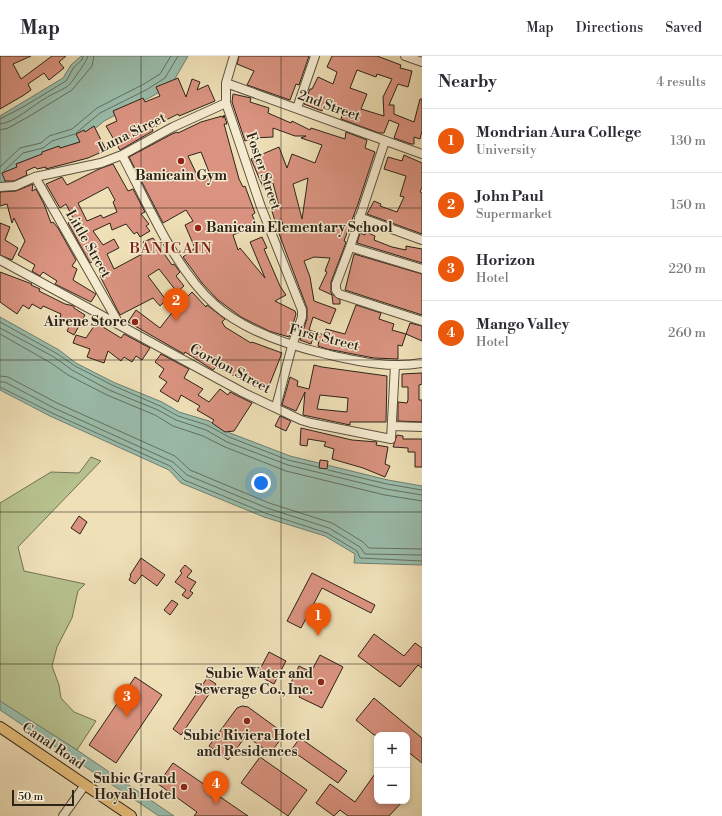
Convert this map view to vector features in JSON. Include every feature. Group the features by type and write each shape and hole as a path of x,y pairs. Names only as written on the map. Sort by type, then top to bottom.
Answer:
{"main road":[{"name":"Canal Road","path":"0,727 131,816"}],"street":[{"name":"Foster Street","path":"234,56 226,83 226,104 261,207 302,310 302,317 292,346 276,407"},
{"path":"297,108 315,56"},
{"path":"405,56 422,62"},
{"name":"2nd Street","path":"226,83 422,154"},
{"name":"Luna Street","path":"0,187 15,186 35,177 101,163 122,155 173,127 226,104"},
{"path":"384,141 350,247 336,284 336,290 339,294 422,321"},
{"name":"First Street","path":"122,155 182,268 214,304 235,320 292,346 352,360 395,366 422,362"},
{"name":"Little Street","path":"35,177 118,323"},
{"path":"359,217 422,240"},
{"path":"350,247 422,269"},
{"name":"Gordon Street","path":"0,260 244,393 310,423 388,440 392,437 395,366"},
{"path":"392,426 422,427"},
{"path":"63,816 86,785"}],"green space":[{"path":"91,457 101,461 18,547 24,571 85,584 78,591 72,618 57,647 52,666 59,685 61,698 74,712 96,721 77,750 0,702 0,503 51,472 79,473"}],"water":[{"path":"81,56 188,56 172,84 151,97 104,121 79,142 28,161 5,182 0,183 0,116 63,78 71,65"},
{"path":"0,317 59,350 76,363 113,382 162,402 179,412 209,421 230,433 290,456 388,480 422,486 422,565 354,563 355,554 325,536 264,517 181,483 169,470 50,416 0,390"},
{"path":"0,701 77,750 174,816 159,816 0,710"}],"building":[{"path":"0,56 31,56 13,64 21,79 52,56 66,56 59,62 64,68 49,80 44,73 28,84 31,90 0,109"},
{"path":"239,56 309,56 299,85 296,84 290,100 247,85 254,71 237,64"},
{"path":"332,56 377,56 401,65 400,68 412,71 408,87 398,84 389,105 394,105 394,114 414,122 420,99 422,99 422,131 420,139 414,137 414,144 411,144 394,138 399,124 389,120 384,133 379,133 341,119 343,112 324,105 322,111 304,104 310,89 312,89 318,77 333,84 337,72 327,67","holes":["357,70 376,77 377,74 392,79 383,97 384,116 361,109 367,94 350,88"]},
{"path":"178,78 186,97 192,79 200,82 197,90 208,85 215,101 179,116 178,114 158,124 159,125 152,128 153,131 120,150 106,126 117,121 113,111 143,98 145,102 160,96 156,87"},
{"path":"233,94 251,98 250,102 269,108 268,113 291,123 292,121 310,130 311,128 345,139 346,132 367,140 365,148 375,152 344,241 346,242 345,245 331,282 331,293 340,300 340,304 333,304 332,295 319,289 327,272 325,271 330,258 314,257 304,261 310,277 314,301 336,309 330,324 313,317 309,330 324,335 326,329 345,334 356,305 381,313 379,319 394,324 392,330 406,334 402,346 398,345 398,359 374,358 327,349 318,346 319,340 313,338 311,344 300,340 307,319 307,308 278,231 284,228 281,219 275,221 271,208 279,206 273,183 263,187 251,159 279,147 287,168 292,154 315,163 322,145 301,138 306,136 295,136 273,128 273,137 254,138 245,141 232,102","holes":["308,178 302,219 293,184"]},
{"path":"224,115 227,124 224,124 239,179 243,187 245,186 255,213 252,215 257,225 233,235 238,250 240,248 265,278 250,242 262,237 267,248 264,249 280,286 286,295 275,301 295,311 296,314 289,337 269,331 241,317 218,300 202,283 183,257 195,248 185,225 193,221 186,210 163,223 129,157 172,134 178,133 201,122 222,116 223,118","holes":["201,152 209,172 198,177 188,156"]},
{"path":"94,126 106,150 88,158 46,169 46,167 37,169 35,167 26,171 27,175 14,181 5,181 2,173 17,167 16,164 59,146 60,148 80,142 76,134 84,130 85,132"},
{"path":"404,155 422,163 422,187 420,192 422,193 422,234 367,214 374,201 381,204 380,206 397,212 404,197 400,196 406,176 384,169 388,157 402,161"},
{"path":"113,164 128,191 133,189 145,212 141,214 149,224 146,226 150,231 140,237 137,232 134,234 126,224 112,230 110,223 93,231 103,245 114,239 119,248 107,254 114,269 144,253 143,252 147,249 143,242 153,238 172,265 174,264 180,272 176,276 184,286 177,292 159,269 148,276 166,300 160,306 153,298 120,315 100,276 104,274 97,259 90,263 68,223 74,220 66,204 60,208 46,184 62,177 67,185 99,169","holes":["108,187 115,200 113,202 117,212 103,218 101,215 87,221 78,203"]},
{"path":"33,184 32,191 36,189 44,204 51,223 53,222 58,228 76,260 72,266 77,269 73,280 96,294 91,302 55,284 57,281 43,272 40,276 32,271 35,265 18,255 25,241 14,218 12,223 7,204 0,206 0,192 16,191"},
{"path":"0,223 10,227 5,240 18,248 12,260 0,255"},
{"path":"366,232 375,236 374,240 392,247 406,250 406,246 422,249 422,263 357,243 360,233 365,235"},
{"path":"354,254 422,274 422,315 345,290"},
{"path":"0,272 32,284 31,285 40,289 39,291 65,304 74,306 74,308 85,315 74,335 67,331 71,323 60,318 61,314 43,306 41,309 32,304 29,309 23,305 17,314 0,302"},
{"path":"192,292 206,307 207,305 225,319 222,322 225,327 251,343 252,342 282,353 269,386 264,384 263,390 216,367 213,370 185,352 184,354 128,322 136,310 160,328 174,310"},
{"path":"98,320 105,324 103,327 121,338 124,334 150,348 142,360 136,356 132,362 124,357 121,361 108,351 104,363 87,357 90,349 73,343 76,335 86,338"},
{"path":"410,323 422,326 422,341 406,334"},
{"path":"161,354 189,369 184,378 203,389 198,395 209,402 220,389 228,395 230,392 252,403 234,431 225,432 212,423 214,420 197,410 200,406 181,395 178,402 160,391 167,382 159,377 164,369 155,362"},
{"path":"314,365 387,376 386,422 350,422 350,425 303,415 305,392 296,411 282,405 290,377 298,381 297,386 309,389","holes":["320,395 348,398 347,412 317,409"]},
{"path":"422,373 422,384 419,385 419,400 422,400 422,422 398,421 398,402 407,403 408,400 408,387 402,387 402,374"},
{"path":"280,416 291,421 286,431 275,426"},
{"path":"301,428 352,440 377,442 376,445 388,447 385,464 390,466 385,477 363,468 332,459 334,449 324,446 326,442 308,439 307,446 300,445"},
{"path":"397,435 403,436 403,439 422,439 422,467 415,467 415,452 408,452 408,448 393,447"},
{"path":"320,460 328,461 327,469 319,468"},
{"path":"79,516 87,522 80,534 71,528"},
{"path":"141,558 165,575 157,586 142,575 135,584 129,580 130,575"},
{"path":"185,565 192,571 187,577 196,582 190,591 193,593 188,599 182,595 186,590 175,582 182,573 180,571"},
{"path":"312,573 375,605 371,613 322,588 301,628 287,621"},
{"path":"172,600 178,604 170,615 164,610"},
{"path":"374,634 404,656 415,643 422,648 422,668 418,665 400,687 358,656"},
{"path":"269,652 286,661 274,684 257,675"},
{"name":"Subic Water and Sewerage Co., Inc.","path":"320,655 343,667 322,708 299,697 302,691 290,685 299,666 311,672"},
{"path":"135,677 162,695 116,763 89,745"},
{"path":"207,678 216,684 181,735 173,729"},
{"path":"374,698 422,738 422,763 410,753 410,732 374,732 374,735 356,720"},
{"name":"Subic Riviera Hotel and Residences","path":"242,706 248,707 285,734 270,753 246,736 228,760 209,746 237,708"},
{"path":"300,738 347,771 338,783 291,750"},
{"path":"260,757 307,790 288,816 241,783"},
{"name":"Subic Grand Hoyah Hotel","path":"173,763 248,816 194,816 197,812 158,784"},
{"path":"374,775 374,804 400,804 389,816 348,816 340,810 334,816 316,803 330,784 355,802"}],"place":[{"name":"Banicain Gym","path":"181,161"},
{"name":"Banicain Elementary School","path":"198,228"},
{"name":"John Paul","path":"176,321"},
{"name":"Airene Store","path":"135,322"},
{"name":"Mondrian Aura College","path":"318,636"},
{"name":"Subic Water and Sewerage Co., Inc.","path":"321,682"},
{"name":"Horizon","path":"127,717"},
{"name":"Subic Riviera Hotel and Residences","path":"247,721"},
{"name":"Subic Grand Hoyah Hotel","path":"184,787"},
{"name":"Mango Valley","path":"216,804"}],"district":[{"name":"BANICAIN","path":"171,248"}]}
